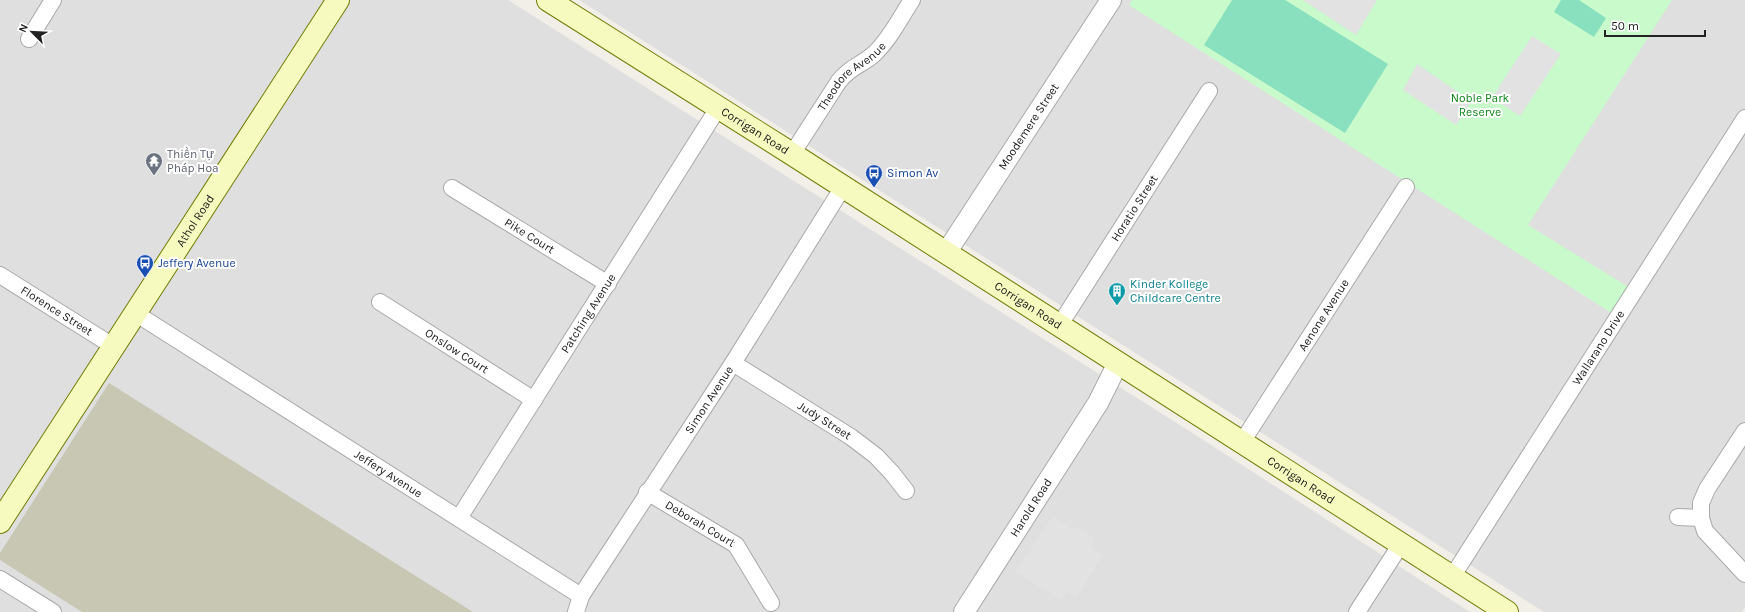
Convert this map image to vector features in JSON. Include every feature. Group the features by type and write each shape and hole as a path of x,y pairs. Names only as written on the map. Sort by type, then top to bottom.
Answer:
{"main road":[{"name":"Athol Road","path":"0,522 338,0"},
{"name":"Corrigan Road","path":"548,0 792,154 1507,612"}],"street":[{"path":"29,39 53,0"},
{"name":"Theodore Avenue","path":"792,154 839,81 848,70 872,56 885,42 912,0"},
{"name":"Moodemere Street","path":"946,254 1111,0"},
{"name":"Horatio Street","path":"1059,326 1209,91"},
{"name":"Patching Avenue","path":"459,518 718,108"},
{"name":"Wallarano Drive","path":"1452,577 1745,118"},
{"name":"Simon Avenue","path":"576,612 581,596 647,492 733,364 843,187"},
{"name":"Aenone Avenue","path":"1242,442 1406,187"},
{"name":"Pike Court","path":"452,188 608,284"},
{"name":"Florence Street","path":"0,276 113,346"},
{"name":"Onslow Court","path":"380,302 534,400"},
{"name":"Jeffery Avenue","path":"135,312 581,596"},
{"name":"Judy Street","path":"733,364 851,437 876,456 906,491"},
{"name":"Harold Road","path":"964,612 1122,366"},
{"path":"1745,431 1707,490 1701,503 1701,518 1705,531 1745,574"},
{"name":"Deborah Court","path":"647,492 736,545 771,604"},
{"path":"1678,517 1701,518"},
{"path":"1357,612 1400,544"},
{"path":"0,579 53,612"}],"shaded area":[{"path":"0,0 508,0 1205,441 1470,612 0,612"},
{"path":"579,0 1745,0 1745,607 1742,612 1544,612"},
{"path":"1303,0 1377,0 1356,35"},
{"path":"1532,36 1561,54 1520,116 1492,98"},
{"path":"1417,64 1471,101 1456,125 1403,90"},
{"path":"109,383 473,612 82,612 0,560 0,553"},
{"path":"1053,516 1075,530 1077,526 1095,538 1090,547 1103,556 1076,598 1067,592 1061,600 1016,572"}],"green space":[{"name":"Noble Park Reserve","path":"1132,0 1672,0 1528,225 1630,288 1613,314 1129,5"},
{"path":"1232,0 1285,0 1388,64 1345,133 1204,45"},
{"path":"1561,0 1579,0 1606,18 1594,37 1554,12"}],"place":[{"name":"Thiền Tự Pháp Hoa","path":"154,176"},
{"name":"Simon Av","path":"874,188"},
{"name":"Jeffery Avenue","path":"145,278"},
{"name":"Kinder Kollege Childcare Centre","path":"1117,306"}]}
